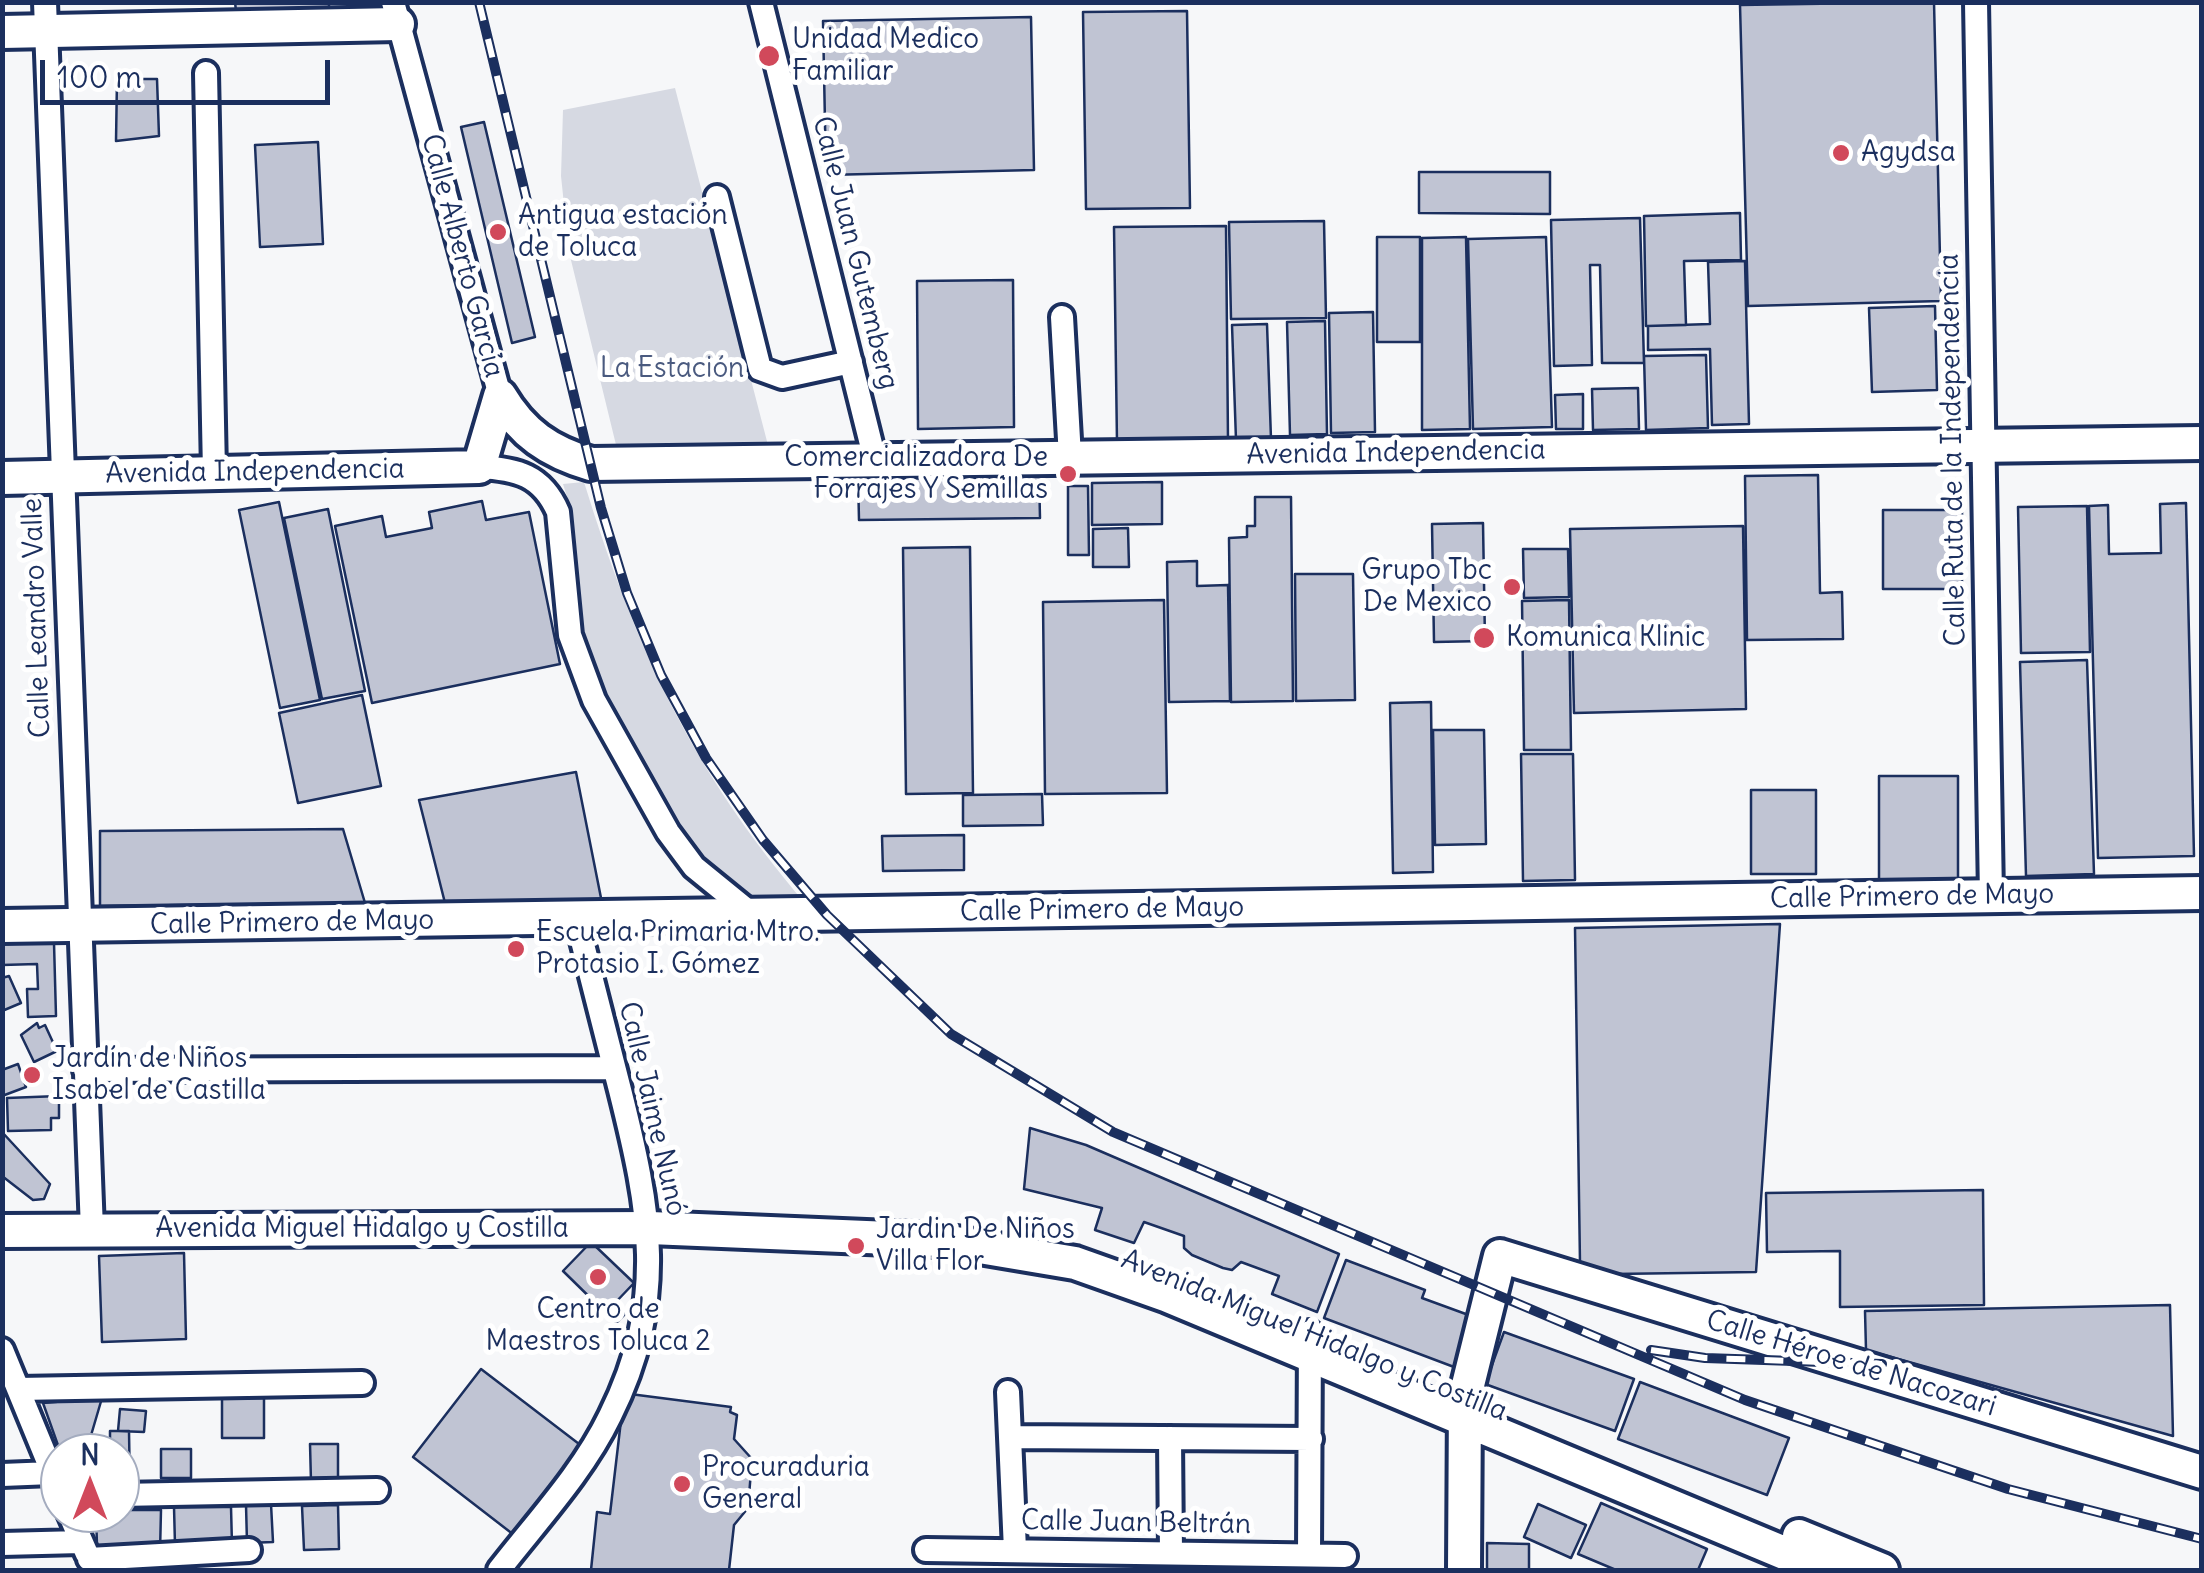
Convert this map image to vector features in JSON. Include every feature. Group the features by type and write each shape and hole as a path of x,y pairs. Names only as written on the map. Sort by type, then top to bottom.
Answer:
{"main road":[{"path":"2,32 46,17 396,13"},
{"path":"493,468 500,396"},
{"name":"Calle Alberto García","path":"500,396 530,436 554,451 590,464"},
{"name":"Avenida Independencia","path":"590,464 2202,443"},
{"name":"Avenida Independencia","path":"2,478 493,468"},
{"name":"Calle Primero de Mayo","path":"2,926 2202,893"},
{"name":"Avenida Miguel Hidalgo y Costilla","path":"2,1230 722,1228 748,1219 802,1214 924,1217 1017,1228 1110,1253 1311,1356 1464,1409 1711,1511 1882,1570"},
{"name":"Calle Héroe de Nacozari","path":"1464,1409 1500,1256 2202,1472"},
{"path":"1464,1409 1464,1570"},
{"name":"Avenida Miguel Hidalgo y Costilla","path":"1711,1511 1825,1570"}],"street":[{"name":"Calle Juan Gutemberg","path":"762,2 875,460"},
{"name":"Calle Ruta de la Independencia","path":"1976,2 1990,896"},
{"name":"Calle Alberto García","path":"396,13 500,396"},
{"name":"Calle Leandro Valle","path":"46,17 92,1230"},
{"path":"206,73 214,472"},
{"path":"717,196 760,369 782,377 851,362"},
{"path":"1062,317 1070,458"},
{"path":"493,468 537,480 558,512 570,635 594,700 625,760 694,868 753,915"},
{"name":"Calle Jaime Nunó","path":"500,1570 589,1451 621,1391 644,1324 650,1228 577,920"},
{"path":"85,1070 614,1068"},
{"path":"2,1350 40,1443"},
{"path":"1309,1555 1311,1356"},
{"path":"18,1389 362,1382"},
{"path":"1008,1392 1015,1550"},
{"path":"1011,1437 1311,1439"},
{"path":"1170,1438 1171,1553"},
{"path":"2,1475 40,1480"},
{"path":"140,1495 377,1490"},
{"path":"78,1533 88,1557"},
{"path":"2,1544 88,1557 249,1550"},
{"name":"Calle Juan Beltrán","path":"926,1550 1345,1556"}],"green space":[{"name":"La Estación","path":"675,88 769,449 617,449 569,252 561,176 563,110"},
{"path":"584,482 624,599 671,705 730,805 805,903 760,903 736,890 710,865 657,792 613,711 582,629 573,525 563,484"}],"building":[{"path":"235,2 329,2 329,7 236,11"},
{"name":"Agydsa","path":"1934,2 1941,301 1748,306 1740,5"},
{"path":"1187,11 1190,208 1086,209 1083,12"},
{"path":"1031,17 1034,170 826,175 823,21"},
{"path":"117,79 157,79 159,136 116,141"},
{"name":"Antigua estación de Toluca","path":"484,122 535,337 512,343 461,127"},
{"path":"318,142 323,244 260,247 255,145"},
{"path":"1419,172 1550,172 1550,214 1419,213"},
{"path":"1740,213 1741,260 1684,261 1686,325 1646,326 1644,216"},
{"path":"1640,218 1644,363 1602,363 1600,265 1590,265 1592,365 1554,366 1551,220"},
{"path":"1324,221 1326,318 1231,319 1229,222"},
{"path":"1226,226 1228,441 1117,443 1114,227"},
{"path":"1377,237 1420,237 1420,342 1377,342"},
{"path":"1466,237 1470,429 1422,430 1422,238"},
{"path":"1546,237 1552,427 1473,429 1468,239"},
{"path":"1745,261 1749,424 1712,425 1710,349 1648,350 1648,326 1710,324 1708,262"},
{"path":"1013,280 1014,427 918,429 917,281"},
{"path":"1935,306 1937,390 1872,392 1869,308"},
{"path":"1373,312 1375,432 1331,433 1329,313"},
{"path":"1325,321 1327,434 1290,435 1287,322"},
{"path":"1267,324 1271,439 1236,440 1232,325"},
{"path":"1706,355 1708,428 1646,430 1644,356"},
{"path":"1638,388 1639,429 1593,430 1592,389"},
{"path":"1583,394 1583,429 1556,429 1555,395"},
{"path":"1039,474 1040,518 859,520 858,476"},
{"path":"1818,475 1820,593 1842,592 1843,639 1747,640 1745,476"},
{"path":"1162,482 1162,524 1092,525 1092,483"},
{"path":"1068,486 1088,486 1089,555 1068,555"},
{"path":"1255,497 1291,497 1293,701 1231,702 1229,538 1247,537 1247,526 1255,526"},
{"path":"482,501 486,520 529,512 560,664 372,703 335,526 382,516 386,537 432,528 429,512"},
{"path":"279,502 320,700 280,708 239,510"},
{"path":"2186,503 2194,856 2098,858 2089,506 2108,505 2109,554 2161,553 2160,504"},
{"path":"2087,506 2090,652 2021,653 2018,507"},
{"path":"328,509 365,691 322,699 284,518"},
{"path":"1883,510 1962,510 1962,589 1883,589"},
{"path":"1483,523 1485,641 1434,642 1432,524"},
{"path":"1743,526 1746,709 1574,713 1570,529"},
{"path":"1128,528 1129,567 1093,567 1093,529"},
{"path":"970,547 973,793 906,794 903,548"},
{"path":"1523,549 1568,549 1569,597 1524,598"},
{"path":"1197,561 1197,586 1228,585 1230,701 1169,702 1167,562"},
{"path":"1295,574 1353,574 1355,700 1296,701"},
{"path":"1164,600 1167,793 1045,794 1043,602"},
{"path":"1569,600 1571,750 1524,750 1522,601"},
{"path":"2087,660 2094,874 2026,876 2020,662"},
{"path":"362,695 381,786 298,803 279,713"},
{"path":"1431,702 1433,872 1393,873 1390,703"},
{"path":"1433,730 1484,730 1486,844 1435,845"},
{"path":"1521,754 1573,754 1575,880 1523,881"},
{"path":"576,772 602,903 445,903 419,800"},
{"path":"1879,776 1958,776 1958,880 1879,880"},
{"path":"1751,790 1816,790 1816,874 1751,874"},
{"path":"1042,794 1043,825 963,826 963,795"},
{"path":"343,829 365,903 100,906 100,831"},
{"path":"964,835 964,870 883,871 882,836"},
{"path":"1780,924 1756,1272 1613,1274 1580,1263 1575,928"},
{"path":"54,943 56,1016 28,1017 27,989 38,989 37,964 2,965 2,944"},
{"path":"9,976 21,1003 2,1011 2,978"},
{"path":"37,1023 39,1028 45,1025 57,1051 34,1062 21,1035"},
{"path":"18,1064 26,1087 2,1096 2,1070"},
{"path":"59,1096 59,1118 51,1118 51,1130 8,1131 7,1098"},
{"path":"1030,1128 1086,1145 1339,1254 1317,1312 1272,1294 1279,1276 1241,1262 1232,1270 1223,1268 1192,1255 1184,1248 1184,1236 1144,1222 1134,1243 1095,1230 1102,1208 1024,1189"},
{"path":"2,1132 50,1184 44,1199 33,1200 2,1176"},
{"path":"1983,1190 1984,1305 1840,1307 1840,1251 1767,1252 1766,1193"},
{"name":"Centro de Maestros Toluca 2","path":"591,1242 634,1283 614,1304 625,1314 616,1323 563,1271"},
{"path":"184,1253 186,1339 102,1342 99,1256"},
{"path":"1346,1260 1425,1290 1422,1298 1474,1317 1454,1367 1324,1318"},
{"path":"2170,1305 2173,1436 1866,1350 1865,1311"},
{"path":"1504,1332 1634,1379 1615,1431 1485,1384"},
{"path":"481,1369 583,1447 514,1535 413,1457"},
{"path":"1640,1382 1789,1438 1767,1495 1618,1439"},
{"name":"Procuraduria General","path":"630,1394 731,1407 730,1412 737,1415 734,1439 752,1459 748,1508 734,1525 729,1570 591,1570 597,1512 610,1514 622,1412"},
{"path":"102,1398 92,1433 54,1433 43,1403"},
{"path":"222,1398 264,1398 264,1438 222,1438"},
{"path":"120,1409 146,1411 144,1432 118,1431"},
{"path":"310,1444 338,1444 338,1482 311,1482"},
{"path":"161,1449 191,1449 191,1478 161,1478"},
{"path":"1601,1503 1707,1549 1698,1570 1616,1570 1578,1554"},
{"path":"271,1504 273,1542 247,1543 246,1505"},
{"path":"1538,1504 1586,1525 1571,1558 1524,1537"},
{"path":"338,1505 339,1549 304,1550 302,1506"},
{"path":"174,1507 231,1507 232,1545 175,1545"},
{"path":"140,1510 161,1510 160,1552 97,1546 97,1533 140,1533"},
{"path":"1487,1543 1529,1544 1529,1570 1487,1570"}],"railway":[{"path":"479,2 601,508 627,593 661,675 706,758 763,840 827,915 951,1034 1113,1132 1745,1400 2008,1489 2202,1539"},
{"path":"1651,1350 1705,1358 1882,1364"}],"place":[{"name":"Unidad Medico Familiar","path":"769,56"},
{"name":"Agydsa","path":"1841,153"},
{"name":"Antigua estación de Toluca","path":"498,232"},
{"name":"Comercializadora De Forrajes Y Semillas","path":"1068,474"},
{"name":"Grupo Tbc De Mexico","path":"1512,587"},
{"name":"Komunica Klinic","path":"1484,638"},
{"name":"Escuela Primaria Mtro. Protasio I. Gómez","path":"516,949"},
{"name":"Jardín de Niños Isabel de Castilla","path":"32,1075"},
{"name":"Jardin De Niños Villa Flor","path":"856,1246"},
{"name":"Centro de Maestros Toluca 2","path":"598,1277"},
{"name":"Procuraduria General","path":"682,1484"}]}
